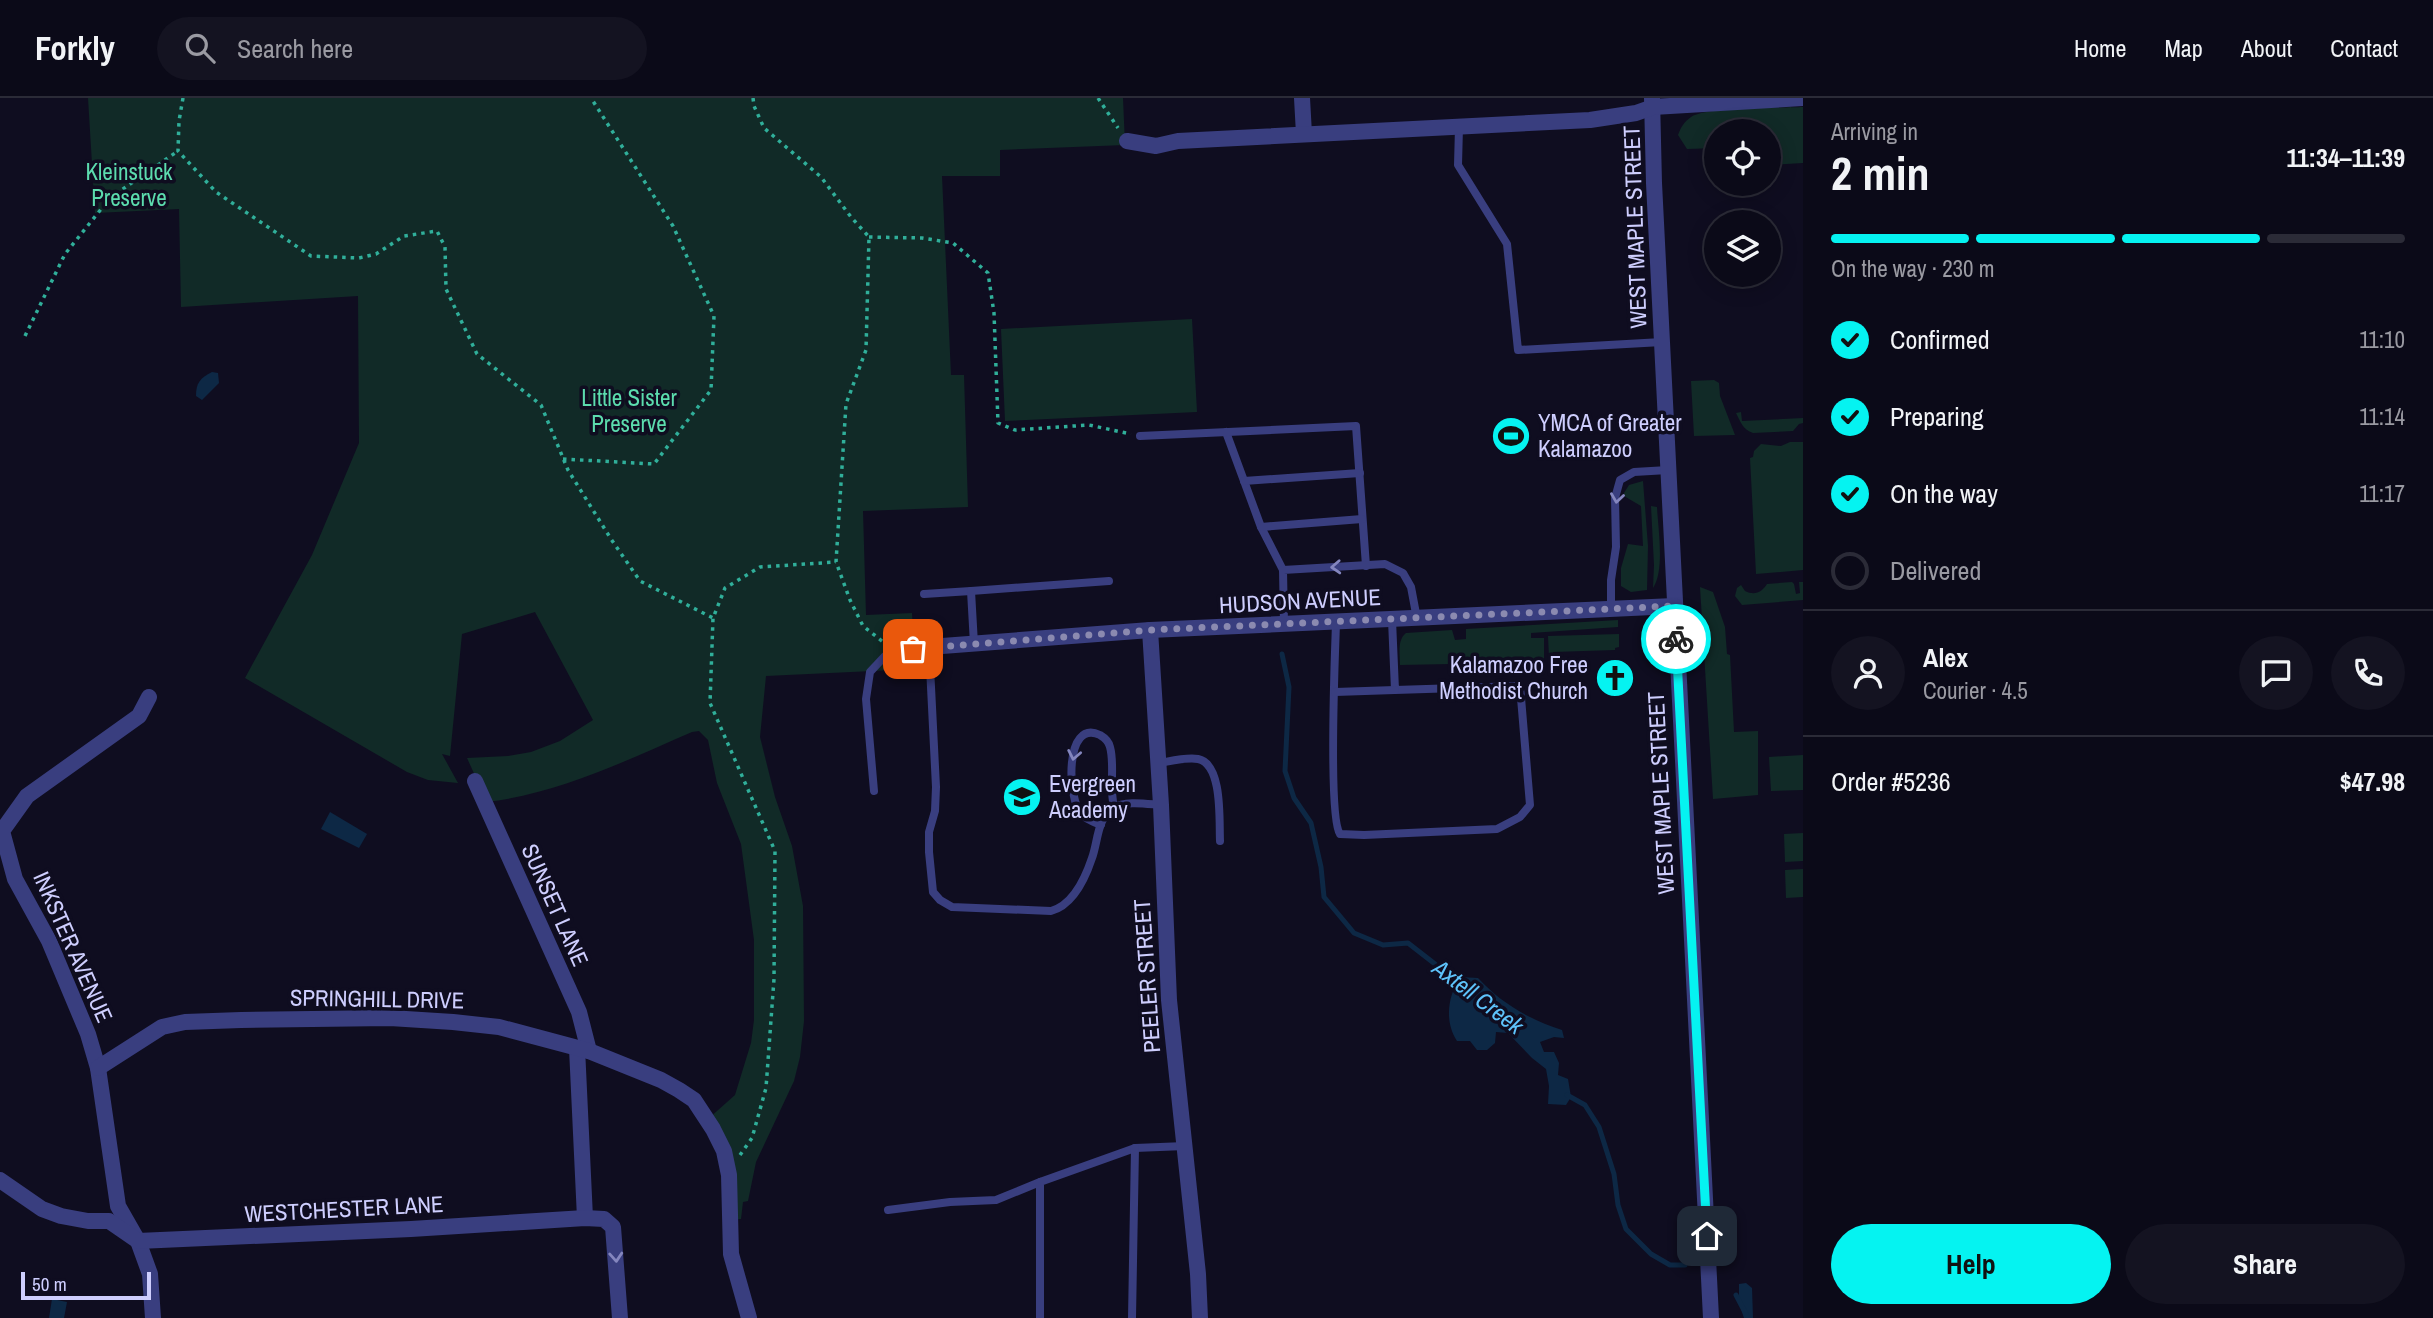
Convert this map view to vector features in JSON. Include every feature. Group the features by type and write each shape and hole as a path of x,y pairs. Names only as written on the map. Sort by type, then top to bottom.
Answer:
{"street":[{"path":"1302,98 1304,134"},
{"path":"1127,141 1156,146 1178,141 1590,120 1636,113 1653,102 1803,98"},
{"name":"WEST MAPLE STREET","path":"1653,102 1654,183 1674,606 1711,1318"},
{"name":"HUDSON AVENUE","path":"929,647 1150,630 1674,606"},
{"name":"PEELER STREET","path":"1150,630 1169,1000 1200,1318"},
{"name":"INKSTER AVENUE","path":"149,697 139,716 27,796 1,831 15,880 49,941 88,1034 98,1068 118,1206 138,1241 150,1274 153,1318"},
{"name":"SUNSET LANE","path":"475,780 579,1012 583,1049 585,1218"},
{"name":"SPRINGHILL DRIVE","path":"98,1068 162,1027 185,1022 390,1018 499,1027 583,1049 661,1080 694,1100 713,1129 728,1171"},
{"path":"728,1171 731,1254 749,1318"},
{"path":"0,1180 42,1209 75,1219 109,1221 138,1241"},
{"name":"WESTCHESTER LANE","path":"138,1241 604,1219 613,1227 620,1318"}],"lane":[{"path":"1459,127 1458,164 1507,244 1518,350 1662,342"},
{"path":"1140,436 1356,426 1366,566"},
{"path":"1226,432 1261,527 1283,570 1284,625"},
{"path":"1611,609 1611,580 1616,547 1615,498 1620,480 1634,472 1668,470"},
{"path":"1244,481 1360,473"},
{"path":"1261,527 1363,519"},
{"path":"1283,570 1385,564 1403,573 1411,587 1417,619"},
{"path":"924,594 1110,581"},
{"path":"971,591 974,644"},
{"path":"1392,620 1395,690"},
{"path":"1335,692 1520,686 1530,805 1524,813 1497,829 1340,834 1335,817 1335,692 1336,623"},
{"path":"874,791 866,699 870,672 885,656 929,647 936,787 935,811 929,832 929,852 933,892 940,900 952,907 1051,911 1063,908 1071,900 1092,859 1104,817 1114,807 1133,803 1161,805"},
{"path":"1101,824 1081,814 1074,803 1072,756 1080,737 1088,732 1106,739 1110,748 1114,807"},
{"path":"1158,763 1200,759 1211,766 1216,782 1220,841"},
{"path":"888,1210 950,1202 996,1200 1135,1148 1185,1146"},
{"path":"1132,1318 1135,1148"},
{"path":"1040,1182 1040,1318"}],"path":[{"path":"183,98 178,152 216,192 311,256 359,258 376,254 404,236 436,231 445,247 446,289 477,354 541,405 563,459 611,540 640,581 713,618"},
{"path":"563,459 654,464 711,390 714,316 673,226 591,98"},
{"path":"754,98 754,106 764,128 821,177 851,218 869,237 866,350 846,404 836,562 863,626 898,653"},
{"path":"1098,98 1127,141"},
{"path":"25,336 65,254 110,198 178,152"},
{"path":"869,237 922,237 953,243 988,273 994,313 998,423 1015,430 1089,425 1140,436"},
{"path":"728,1171 752,1138 766,1088 774,979 775,851 710,703 713,618 725,588 760,567 836,562"}],"green space":[{"name":"Little Sister Preserve","path":"88,98 1123,98 1125,145 1000,150 1000,176 942,176 951,375 964,375 968,507 863,511 866,615 912,613 915,669 766,676 760,737 775,797 792,846 803,906 804,1021 794,1081 756,1162 748,1201 743,1202 741,1219 730,1220 731,1175 708,1119 735,1095 751,1043 754,1020 754,940 741,844 717,783 708,740 699,731 692,732 566,784 487,802 467,758 531,752 560,741 593,720 535,612 462,634 450,756 442,754 458,783 428,780 407,772 245,678 312,555 359,443 358,296 181,307 179,209 95,213"},
{"path":"1803,107 1803,163 1781,164 1781,119 1704,119 1704,148 1687,149 1678,135 1686,121 1699,114 1727,110"},
{"path":"1192,319 1197,412 1005,421 1001,329"},
{"path":"1714,380 1719,383 1720,396 1735,435 1694,436 1691,381"},
{"path":"1741,412 1742,421 1803,418 1803,423 1793,431 1753,433 1747,430 1736,413"},
{"path":"1790,442 1803,442 1803,570 1756,574 1750,458 1761,444 1781,446"},
{"path":"1643,481 1648,546 1647,590 1631,592 1621,586 1621,568 1628,544 1643,546 1641,506 1624,496 1624,493 1629,485"},
{"path":"1651,506 1657,507 1660,549 1659,571 1653,588 1654,565"},
{"path":"1792,582 1796,594 1800,593 1799,582 1803,582 1803,600 1742,605 1735,596 1741,585 1745,591 1755,593 1767,584"},
{"path":"1700,587 1713,592 1725,627 1727,654 1730,655 1734,732 1758,731 1758,795 1713,799"},
{"path":"1618,620 1618,627 1531,633 1531,638 1544,638 1544,662 1400,665 1400,643 1406,633 1452,630 1455,640 1466,639 1466,629"},
{"path":"1619,634 1619,647 1615,650 1553,652 1552,657 1549,657 1548,636"},
{"path":"1803,755 1803,790 1771,791 1769,757"},
{"path":"1803,833 1803,861 1785,862 1784,834"},
{"path":"1803,869 1803,897 1786,898 1785,870"}],"water":[{"path":"212,372 218,373 219,383 202,400 196,396 198,384"},
{"path":"330,812 367,834 359,848 321,829"},
{"path":"1460,977 1478,978 1517,1010 1562,1030 1564,1038 1554,1037 1540,1042 1544,1052 1554,1052 1559,1063 1558,1075 1568,1079 1571,1097 1566,1105 1548,1104 1546,1069 1508,1033 1496,1032 1495,1043 1487,1050 1477,1050 1470,1041 1457,1041 1450,1025 1449,1009"},
{"path":"1746,1283 1752,1288 1753,1318 1744,1318 1739,1303 1739,1284"},
{"path":"52,1299 67,1302 64,1318 49,1318"}],"waterway":[{"name":"Axtell Creek","path":"1282,654 1289,687 1285,771 1294,798 1311,823 1321,867 1324,897 1354,933 1383,945 1408,943 1435,964 1459,989"},
{"name":"Axtell Creek","path":"1567,1095 1585,1105 1599,1127 1614,1174 1618,1205 1626,1229 1651,1254 1670,1265 1685,1265"},
{"name":"Axtell Creek","path":"1736,1295 1748,1318"}],"way so far":[{"path":"913,649 1150,630 1674,606 1676,639"}],"place":[{"name":"YMCA of Greater Kalamazoo","path":"1511,436"},
{"name":"Kalamazoo Free Methodist Church","path":"1615,678"},
{"name":"Evergreen Academy","path":"1022,797"}],"route":[{"path":"1676,639 1707,1236"}],"park label":[{"name":"Kleinstuck Preserve","path":"129,185"}]}
